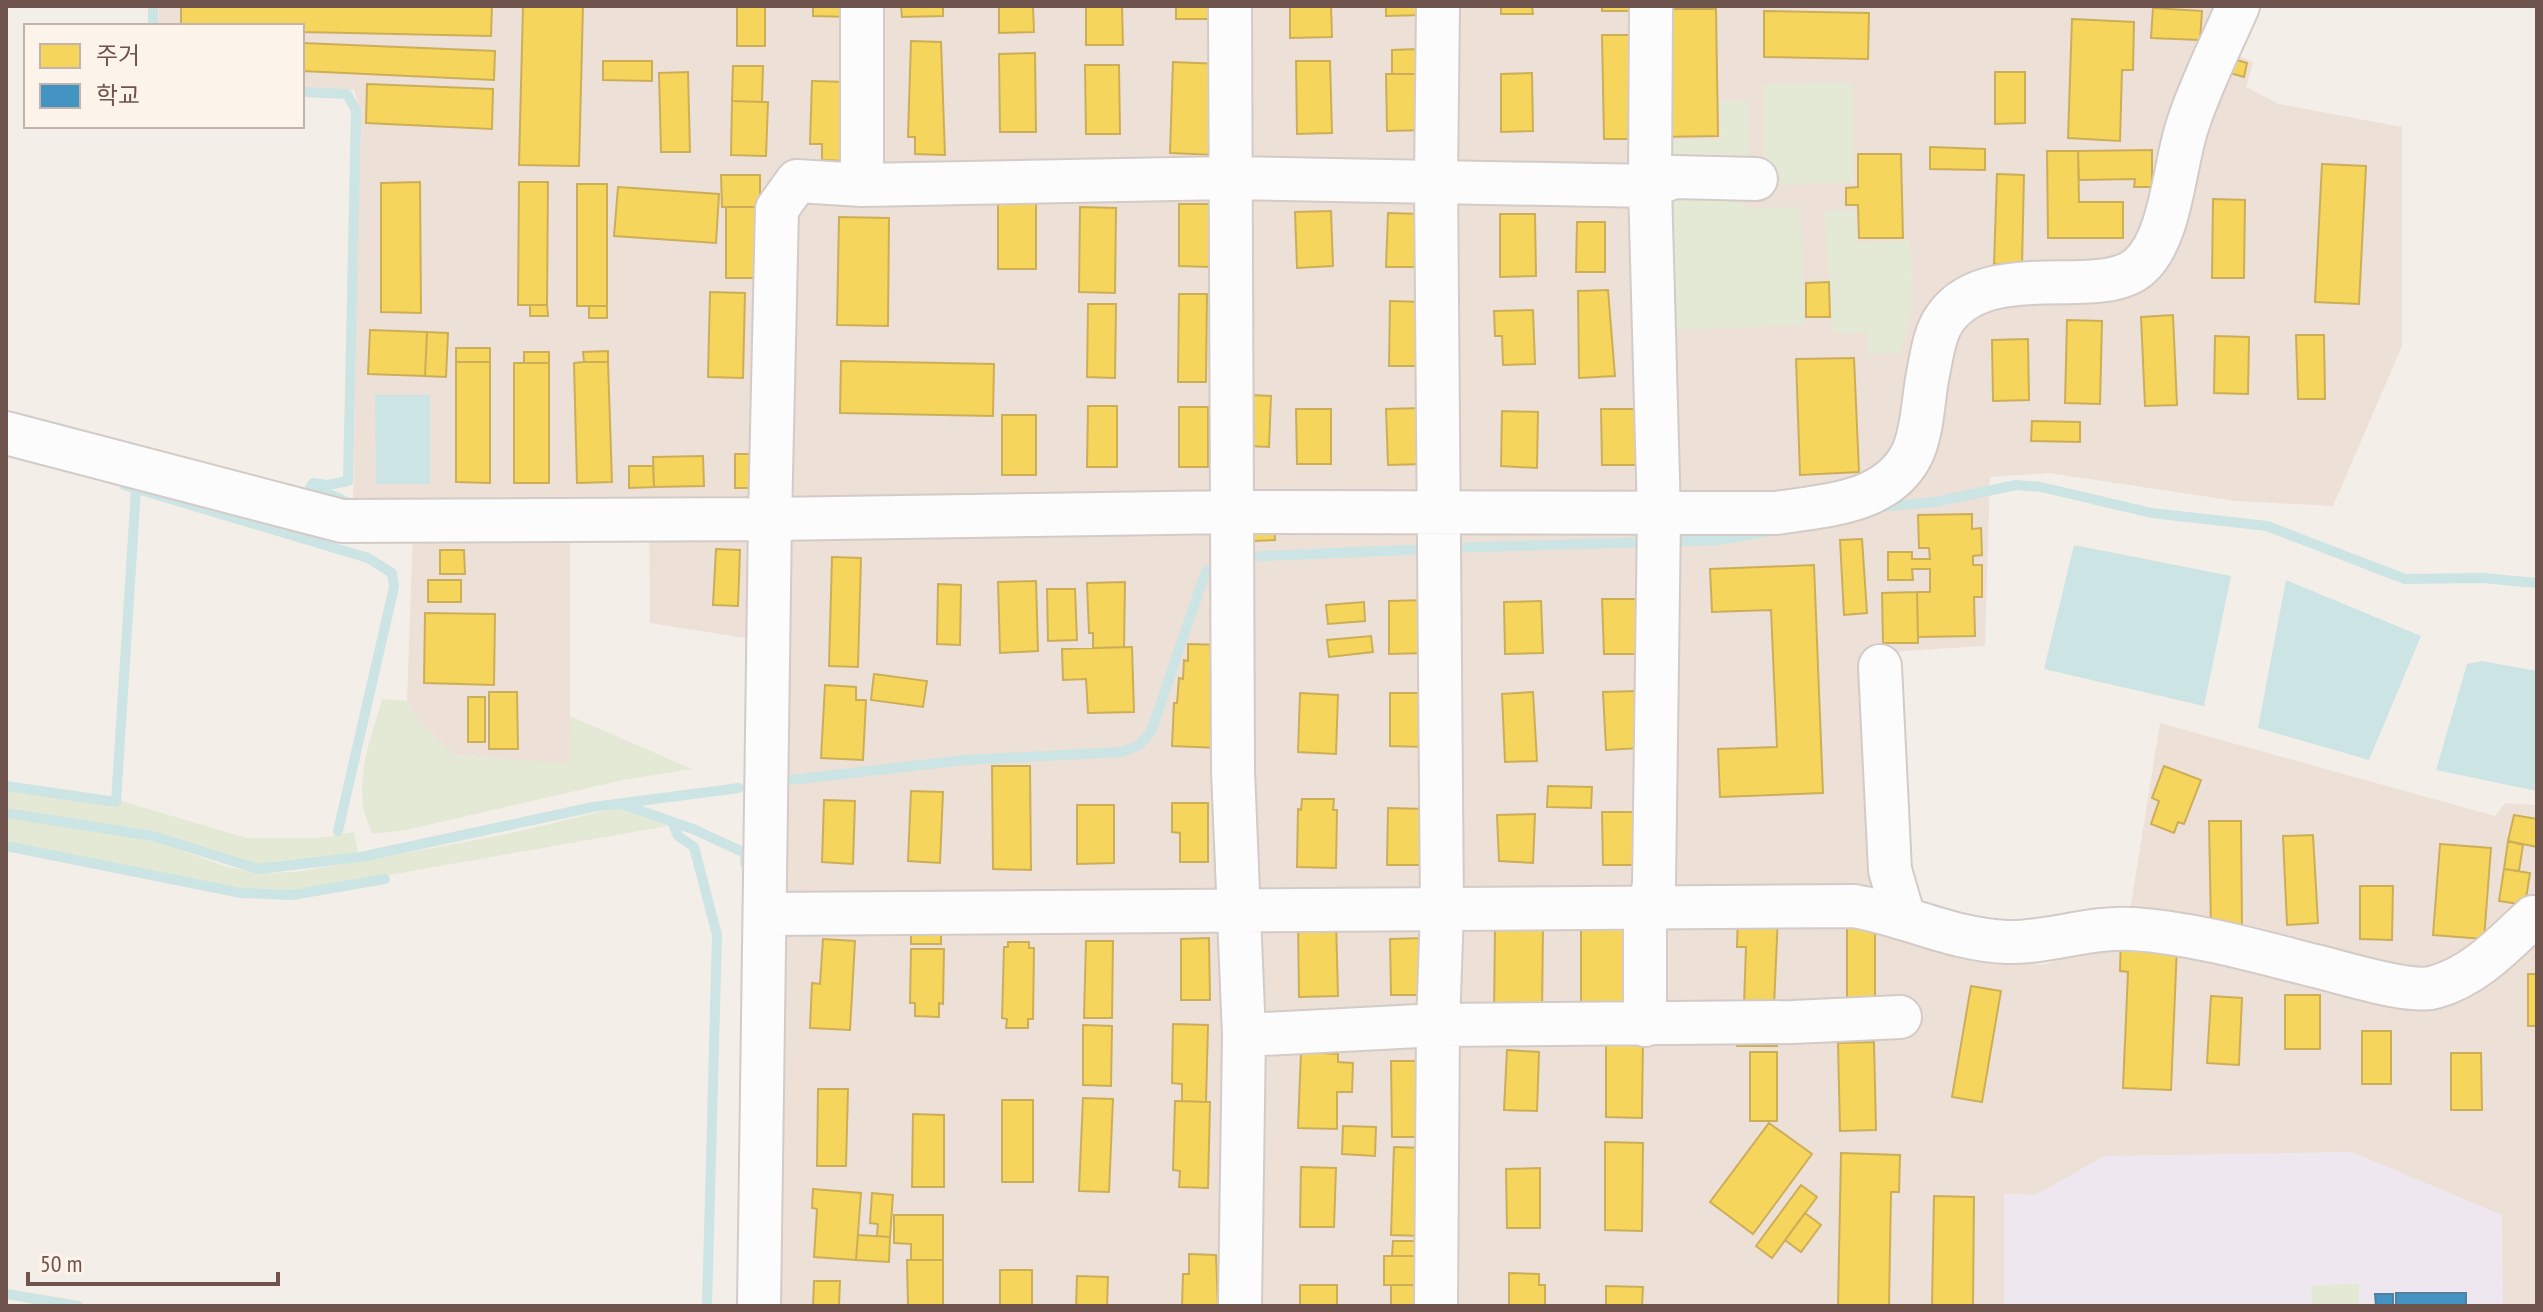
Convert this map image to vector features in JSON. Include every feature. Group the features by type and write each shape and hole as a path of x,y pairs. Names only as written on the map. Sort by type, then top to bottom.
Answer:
{"street":[{"path":"862,6 862,185"},
{"path":"1230,6 1228,178 1237,911 1244,1035 1240,1306"},
{"path":"1436,1306 1442,911 1436,180 1438,6"},
{"path":"1645,1025 1648,910 1654,885 1658,532 1650,186 1651,6"},
{"path":"6,433 342,521 770,519 1233,540 1658,532 1848,502 1882,488 1901,472 1914,449 1937,335 1947,316 1966,299 1996,286 2119,277 2138,268 2153,250 2188,124 2238,6"},
{"path":"759,1306 777,209 797,181 862,185 1228,178 1650,186 1674,177 1756,179"},
{"path":"1880,666 1890,870 1904,918"},
{"path":"765,914 1648,910 1854,906 1904,918 1930,929 2005,942 2053,940 2131,929 2246,949 2394,985 2433,988 2482,963 2533,917"},
{"path":"1244,1035 1438,1025 1645,1025 1900,1017"}],"shaded area":[{"path":"159,6 2221,6 2213,45 2253,62 2246,87 2279,104 2402,127 2402,346 2333,506 2236,501 2049,473 1990,477 1985,646 1873,653 1879,878 2006,958 2043,965 2107,941 2130,911 2160,723 2495,816 2505,803 2537,805 2537,1306 2503,1306 2501,1214 2105,1156 2036,1195 2005,1194 2004,1306 776,1306 783,644 650,623 649,505 570,506 570,765 455,755 422,725 407,701 414,504 353,501 360,112 354,90 304,88 304,24 158,24"},
{"path":"2352,1152 2502,1215 2503,1306 2004,1306 2004,1194 2036,1195 2105,1156"}],"green space":[{"path":"1852,83 1854,183 1765,184 1763,84"},
{"path":"1720,101 1748,101 1749,162 1665,163 1665,140 1721,139"},
{"path":"1718,189 1750,209 1800,207 1805,325 1670,330 1664,191"},
{"path":"1855,210 1857,242 1910,241 1912,307 1901,353 1868,354 1867,333 1833,334 1824,211"},
{"path":"382,699 407,701 422,725 455,755 569,764 570,716 692,769 623,780 406,830 373,834 366,817 362,784"},
{"path":"6,789 117,805 121,801 247,838 319,838 354,832 358,853 258,865 230,859 155,831 6,809"},
{"path":"617,808 668,826 292,892 242,889 6,842 6,817 150,839 227,867 258,873 295,872 503,835"},
{"path":"2359,1284 2359,1306 2312,1306 2311,1285"}],"water":[{"path":"375,395 430,395 430,484 376,484"},
{"path":"2074,545 2231,576 2204,706 2044,669"},
{"path":"2286,580 2421,636 2369,760 2258,728"},
{"path":"2482,661 2537,671 2537,791 2436,770 2467,664"}],"building: 주거":[{"path":"181,6 492,6 491,36 304,32 304,24 181,24"},
{"path":"523,6 583,6 579,166 519,165"},
{"path":"737,6 765,6 765,46 737,46"},
{"path":"813,6 849,6 849,17 813,16"},
{"path":"901,6 943,6 943,16 902,17"},
{"path":"999,6 1033,6 1034,32 999,33"},
{"path":"1086,6 1122,6 1123,45 1086,45"},
{"path":"1176,6 1212,6 1212,19 1176,19"},
{"path":"1290,6 1331,6 1332,37 1290,38"},
{"path":"1386,6 1421,6 1422,15 1386,16"},
{"path":"1501,6 1532,6 1533,14 1501,14"},
{"path":"1602,6 1631,6 1631,11 1602,11"},
{"path":"2153,8 2202,11 2200,40 2151,38"},
{"path":"1658,9 1716,9 1718,136 1660,137"},
{"path":"1764,11 1869,13 1868,59 1764,57"},
{"path":"2072,19 2134,22 2133,70 2122,70 2120,141 2068,138"},
{"path":"1602,35 1632,35 1633,139 1604,139"},
{"path":"911,41 941,42 945,155 915,154 915,137 908,137"},
{"path":"304,43 495,51 494,80 304,71"},
{"path":"1418,49 1419,74 1392,74 1392,50"},
{"path":"1035,53 1036,132 1000,132 999,54"},
{"path":"2230,58 2247,63 2244,77 2226,72"},
{"path":"603,61 652,61 652,81 603,80"},
{"path":"1296,61 1330,61 1332,133 1297,134"},
{"path":"1173,62 1220,64 1217,155 1170,153"},
{"path":"1085,65 1119,65 1120,134 1086,134"},
{"path":"733,66 763,66 762,102 732,101"},
{"path":"688,72 690,152 661,152 659,73"},
{"path":"1995,72 2025,72 2025,123 1995,124"},
{"path":"1532,73 1533,131 1501,132 1501,74"},
{"path":"1386,74 1419,74 1425,130 1387,131"},
{"path":"812,81 848,82 846,161 822,160 822,144 810,144"},
{"path":"367,84 493,89 492,129 366,123"},
{"path":"732,101 768,102 766,156 731,155"},
{"path":"1930,147 1985,149 1985,170 1930,169"},
{"path":"2152,150 2152,187 2134,187 2135,179 2079,180 2078,151"},
{"path":"2047,151 2078,151 2079,202 2123,202 2123,238 2048,238"},
{"path":"1858,154 1901,154 1903,238 1859,238 1858,205 1846,205 1846,188 1858,187"},
{"path":"2322,164 2366,166 2359,304 2315,302"},
{"path":"1997,174 2024,175 2022,265 1994,264"},
{"path":"721,175 760,175 760,207 722,207"},
{"path":"420,182 421,313 381,312 381,183"},
{"path":"519,182 548,182 547,305 518,305"},
{"path":"577,184 607,184 607,306 577,306"},
{"path":"618,187 719,194 716,243 614,236"},
{"path":"1036,196 1036,269 998,269 998,197"},
{"path":"2213,199 2245,200 2244,278 2212,278"},
{"path":"1179,204 1210,204 1210,267 1179,266"},
{"path":"726,207 760,207 761,278 726,278"},
{"path":"1080,207 1116,208 1115,293 1079,292"},
{"path":"1331,211 1333,266 1297,268 1295,212"},
{"path":"1388,213 1421,214 1420,267 1386,267"},
{"path":"1500,214 1535,214 1536,276 1500,277"},
{"path":"839,217 889,218 888,326 837,325"},
{"path":"1577,222 1605,222 1605,272 1576,272"},
{"path":"1829,282 1830,317 1806,317 1806,283"},
{"path":"1608,290 1615,376 1579,378 1578,291"},
{"path":"710,292 745,293 743,378 708,377"},
{"path":"1179,294 1207,294 1206,382 1178,382"},
{"path":"1390,301 1421,302 1421,366 1389,366"},
{"path":"1088,304 1116,304 1115,378 1087,377"},
{"path":"530,305 547,305 548,316 530,316"},
{"path":"589,306 607,306 607,318 589,318"},
{"path":"1533,310 1535,364 1503,365 1502,336 1495,336 1494,311"},
{"path":"2173,315 2177,405 2145,406 2141,317"},
{"path":"2067,320 2102,321 2100,404 2065,403"},
{"path":"370,330 427,332 425,376 368,374"},
{"path":"427,332 448,333 446,377 425,376"},
{"path":"2296,335 2324,335 2325,399 2298,399"},
{"path":"2215,336 2249,337 2248,394 2214,393"},
{"path":"2028,339 2029,400 1993,401 1992,340"},
{"path":"456,348 490,348 490,362 456,362"},
{"path":"608,351 608,362 584,362 583,352"},
{"path":"524,352 549,352 549,363 524,363"},
{"path":"1854,358 1859,472 1800,475 1796,359"},
{"path":"841,361 994,364 993,416 840,413"},
{"path":"456,362 490,362 490,483 456,482"},
{"path":"608,362 612,482 577,483 574,363"},
{"path":"514,363 549,363 549,483 514,483"},
{"path":"1251,395 1271,396 1269,447 1249,446"},
{"path":"1088,406 1117,406 1117,467 1087,467"},
{"path":"1179,407 1208,407 1208,467 1179,467"},
{"path":"1422,408 1423,464 1388,465 1386,409"},
{"path":"1296,409 1331,409 1331,464 1297,464"},
{"path":"1601,409 1636,409 1637,465 1602,465"},
{"path":"1502,411 1538,412 1537,468 1501,466"},
{"path":"1002,415 1036,415 1036,475 1002,475"},
{"path":"2032,421 2080,422 2080,442 2031,441"},
{"path":"735,454 762,454 762,488 735,488"},
{"path":"703,456 704,486 654,487 653,457"},
{"path":"629,466 653,466 654,487 629,488"},
{"path":"1972,514 1972,529 1981,528 1982,555 1973,556 1973,565 1982,565 1982,597 1974,597 1975,636 1918,637 1917,592 1930,592 1930,569 1912,569 1913,580 1888,580 1888,552 1912,552 1912,559 1930,559 1929,548 1919,548 1918,515"},
{"path":"1274,522 1275,540 1252,541 1251,523"},
{"path":"1862,539 1867,613 1844,615 1840,540"},
{"path":"716,549 740,550 738,606 713,605"},
{"path":"440,550 464,550 465,574 440,574"},
{"path":"832,557 861,558 858,667 829,666"},
{"path":"1814,565 1823,793 1720,797 1718,749 1777,747 1771,610 1712,612 1710,569"},
{"path":"428,580 461,580 461,602 428,602"},
{"path":"1036,581 1038,651 1000,653 998,582"},
{"path":"1125,582 1124,647 1093,648 1093,633 1089,633 1087,583"},
{"path":"938,584 961,585 960,645 937,644"},
{"path":"1047,589 1075,589 1077,640 1048,641"},
{"path":"1917,592 1918,643 1883,643 1882,593"},
{"path":"1602,599 1640,599 1641,654 1604,654"},
{"path":"1427,600 1427,653 1389,654 1389,601"},
{"path":"1541,601 1543,653 1505,654 1504,602"},
{"path":"1364,602 1365,621 1328,624 1326,605"},
{"path":"425,613 495,614 494,685 424,683"},
{"path":"1371,636 1373,652 1329,657 1327,640"},
{"path":"1188,644 1222,645 1218,748 1172,746 1174,703 1177,703 1179,678 1183,679 1184,660 1188,661"},
{"path":"1132,647 1134,712 1088,713 1086,679 1063,680 1062,649"},
{"path":"874,674 927,681 923,707 871,700"},
{"path":"825,685 856,687 856,700 866,700 863,760 821,758"},
{"path":"1637,691 1640,748 1606,750 1603,692"},
{"path":"489,692 517,692 518,749 489,749"},
{"path":"1533,692 1537,761 1505,762 1502,694"},
{"path":"1300,693 1338,695 1336,754 1298,752"},
{"path":"1390,693 1423,693 1424,747 1390,746"},
{"path":"468,697 485,697 485,742 468,742"},
{"path":"992,766 1030,766 1031,870 993,869"},
{"path":"2164,766 2201,780 2184,824 2178,822 2174,833 2151,824 2159,801 2152,798"},
{"path":"1548,786 1592,787 1591,808 1547,807"},
{"path":"911,791 943,792 940,863 908,861"},
{"path":"1302,799 1334,799 1333,810 1337,810 1336,868 1297,867 1298,809 1301,810"},
{"path":"824,800 855,801 853,864 822,862"},
{"path":"1172,803 1208,803 1208,862 1180,862 1180,833 1172,832"},
{"path":"1077,805 1114,805 1114,863 1077,864"},
{"path":"1388,808 1425,809 1424,865 1387,865"},
{"path":"1602,812 1641,812 1642,865 1603,865"},
{"path":"1535,814 1533,863 1499,861 1497,815"},
{"path":"2514,815 2537,819 2537,847 2508,841"},
{"path":"2209,821 2241,821 2242,926 2211,927"},
{"path":"2313,835 2318,923 2287,925 2283,836"},
{"path":"2508,841 2523,845 2519,871 2504,869"},
{"path":"2440,844 2491,848 2484,939 2433,935"},
{"path":"2504,869 2530,873 2525,905 2499,901"},
{"path":"2360,886 2393,886 2392,940 2360,939"},
{"path":"1738,913 1778,916 1774,1006 1744,1005 1746,947 1737,947"},
{"path":"1336,919 1338,996 1299,997 1298,920"},
{"path":"911,921 941,922 941,944 911,944"},
{"path":"1581,921 1635,921 1636,1002 1581,1002"},
{"path":"1875,923 1875,1001 1847,1002 1847,924"},
{"path":"1495,925 1543,926 1542,1014 1494,1014"},
{"path":"2121,935 2177,946 2171,1090 2123,1088 2128,972 2120,971"},
{"path":"1209,938 1210,1000 1181,1000 1181,939"},
{"path":"1424,938 1425,995 1391,995 1390,939"},
{"path":"823,939 855,941 850,1030 810,1028 812,983 820,984"},
{"path":"1086,941 1113,941 1112,1018 1084,1018"},
{"path":"1008,942 1029,942 1029,948 1034,948 1033,1019 1028,1019 1028,1028 1006,1028 1007,1019 1002,1018 1004,947 1008,947"},
{"path":"911,949 944,949 943,1004 939,1003 939,1017 915,1016 915,1003 910,1003"},
{"path":"2528,974 2537,974 2537,1026 2528,1026"},
{"path":"1971,986 2001,991 1982,1102 1952,1097"},
{"path":"2285,995 2320,995 2320,1049 2285,1049"},
{"path":"2211,996 2242,998 2239,1065 2207,1063"},
{"path":"1173,1024 1208,1025 1206,1102 1182,1101 1182,1084 1172,1083"},
{"path":"1083,1025 1112,1026 1111,1086 1083,1085"},
{"path":"1777,1027 1777,1046 1737,1046 1737,1028"},
{"path":"2362,1031 2391,1031 2391,1084 2362,1084"},
{"path":"1606,1037 1643,1037 1642,1118 1606,1117"},
{"path":"1874,1042 1876,1130 1840,1131 1838,1043"},
{"path":"1507,1050 1539,1052 1537,1111 1504,1110"},
{"path":"1301,1052 1338,1054 1338,1062 1353,1063 1352,1092 1337,1092 1337,1129 1298,1128"},
{"path":"1750,1052 1777,1052 1777,1121 1750,1121"},
{"path":"2451,1053 2481,1053 2482,1110 2451,1110"},
{"path":"1391,1061 1420,1061 1421,1137 1392,1137"},
{"path":"818,1089 848,1089 846,1166 817,1166"},
{"path":"1083,1098 1113,1099 1109,1192 1079,1191"},
{"path":"1002,1100 1033,1100 1033,1182 1002,1182"},
{"path":"1175,1101 1210,1102 1208,1188 1179,1187 1180,1171 1173,1170"},
{"path":"913,1114 944,1115 944,1187 912,1187"},
{"path":"1769,1123 1812,1154 1753,1234 1710,1202"},
{"path":"1343,1126 1376,1127 1375,1156 1342,1154"},
{"path":"1605,1142 1643,1143 1642,1231 1605,1230"},
{"path":"1394,1147 1423,1148 1421,1236 1391,1235"},
{"path":"1841,1153 1900,1155 1899,1192 1891,1192 1889,1306 1838,1306"},
{"path":"1301,1167 1336,1168 1334,1227 1300,1227"},
{"path":"1540,1168 1540,1228 1507,1228 1506,1169"},
{"path":"1801,1185 1817,1197 1772,1258 1756,1246"},
{"path":"813,1189 861,1193 856,1260 814,1257 817,1209 812,1208"},
{"path":"872,1193 893,1195 890,1237 877,1236 878,1224 870,1223"},
{"path":"1934,1196 1974,1197 1973,1306 1932,1306"},
{"path":"1805,1213 1821,1225 1801,1252 1785,1240"},
{"path":"894,1215 943,1215 943,1260 911,1260 911,1244 894,1243"},
{"path":"858,1235 890,1237 889,1262 856,1260"},
{"path":"1393,1241 1420,1241 1420,1256 1392,1256"},
{"path":"1189,1254 1216,1255 1218,1306 1182,1306 1183,1274 1189,1274"},
{"path":"1384,1256 1427,1256 1427,1285 1384,1285"},
{"path":"907,1260 943,1260 943,1306 908,1306"},
{"path":"1000,1270 1032,1270 1032,1306 1000,1306"},
{"path":"1509,1273 1539,1274 1539,1285 1545,1285 1545,1306 1509,1306"},
{"path":"1077,1276 1108,1277 1107,1306 1076,1306"},
{"path":"814,1281 840,1281 839,1306 813,1306"},
{"path":"1300,1285 1337,1285 1337,1306 1300,1306"},
{"path":"1391,1285 1427,1285 1427,1306 1391,1306"},
{"path":"1606,1286 1643,1287 1642,1306 1606,1306"}],"building: 학교":[{"path":"2396,1293 2466,1293 2466,1306 2396,1306"},
{"path":"2375,1294 2393,1294 2393,1306 2376,1306"}],"waterway":[{"path":"153,6 153,24"},
{"path":"304,92 347,94 356,111 348,481 328,485 313,483 307,493"},
{"path":"124,485 368,558 392,573 394,587 338,831"},
{"path":"1879,507 1935,502 2016,485 2041,487 2152,513 2267,526 2405,579 2482,578 2537,583"},
{"path":"6,786 116,802 136,489"},
{"path":"309,493 332,495 351,504"},
{"path":"1667,542 1719,540 1766,532"},
{"path":"1447,548 1651,542"},
{"path":"1240,557 1431,549"},
{"path":"790,780 965,760 1122,752 1139,745 1151,732 1205,573 1220,561"},
{"path":"6,813 153,836 258,869 361,857 593,807 739,788"},
{"path":"621,804 693,829 745,853 745,864"},
{"path":"672,822 678,836 694,847 717,935 707,1306"},
{"path":"6,846 241,893 292,895 385,879"},
{"path":"6,1294 78,1306"}]}
